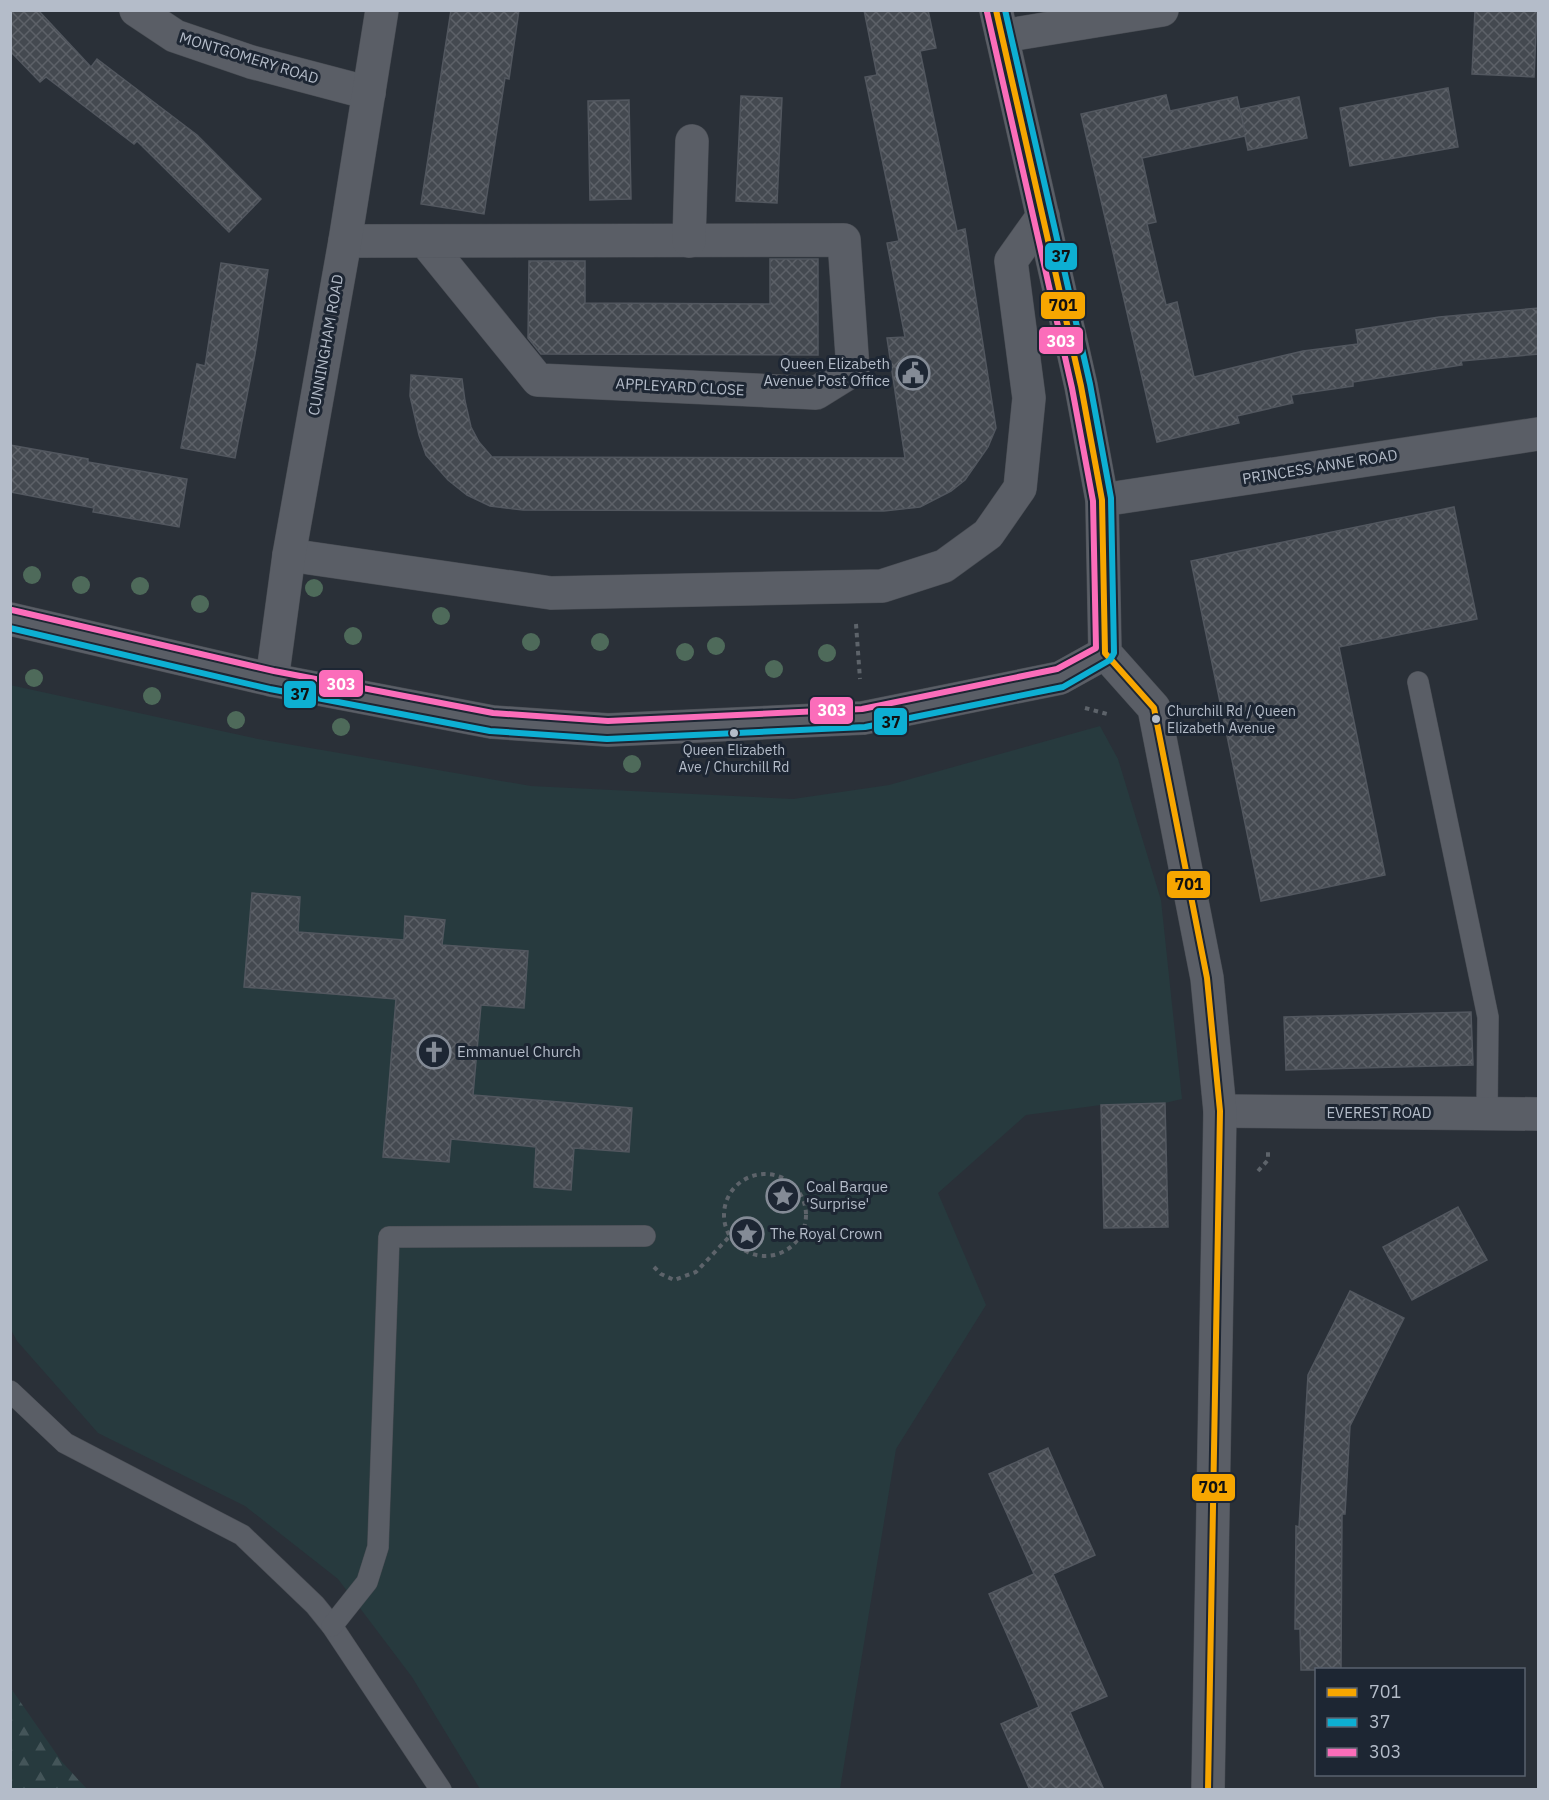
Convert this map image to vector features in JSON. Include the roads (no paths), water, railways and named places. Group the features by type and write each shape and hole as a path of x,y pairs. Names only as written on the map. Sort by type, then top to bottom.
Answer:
{"street":[{"name":"MONTGOMERY ROAD","path":"136,10 176,36 250,62 369,93"},
{"name":"CUNNINGHAM ROAD","path":"272,681 289,555 345,241 382,10"},
{"path":"1162,10 999,23 1081,386 1102,500 1105,653 1154,708 1207,978 1220,1111 1208,1790"},
{"path":"689,241 692,141"},
{"path":"289,555 551,593 882,586 944,566 988,534 1020,488 1029,398 1011,261 1043,216"},
{"name":"APPLEYARD CLOSE","path":"345,241 844,240 853,370 816,393 537,380 425,241"},
{"name":"PRINCESS ANNE ROAD","path":"1102,500 1539,434"},
{"path":"10,620 272,681 492,722 608,730 862,718 1060,678 1105,653"},
{"name":"EVEREST ROAD","path":"1220,1111 1539,1114"}],"lane":[{"path":"1418,682 1488,1017 1487,1113"},
{"path":"332,1626 367,1582 378,1547 390,1237 645,1236"},
{"path":"10,1391 66,1443 242,1535 315,1605 332,1626 441,1790"}],"place":[{"name":"Queen Elizabeth Avenue Post Office","path":"913,373"},
{"name":"Churchill Rd / Queen Elizabeth Avenue","path":"1156,719"},
{"name":"Queen Elizabeth Ave / Churchill Rd","path":"734,733"},
{"name":"Emmanuel Church","path":"434,1052"},
{"name":"Coal Barque 'Surprise'","path":"783,1196"},
{"name":"The Royal Crown","path":"747,1234"}]}
